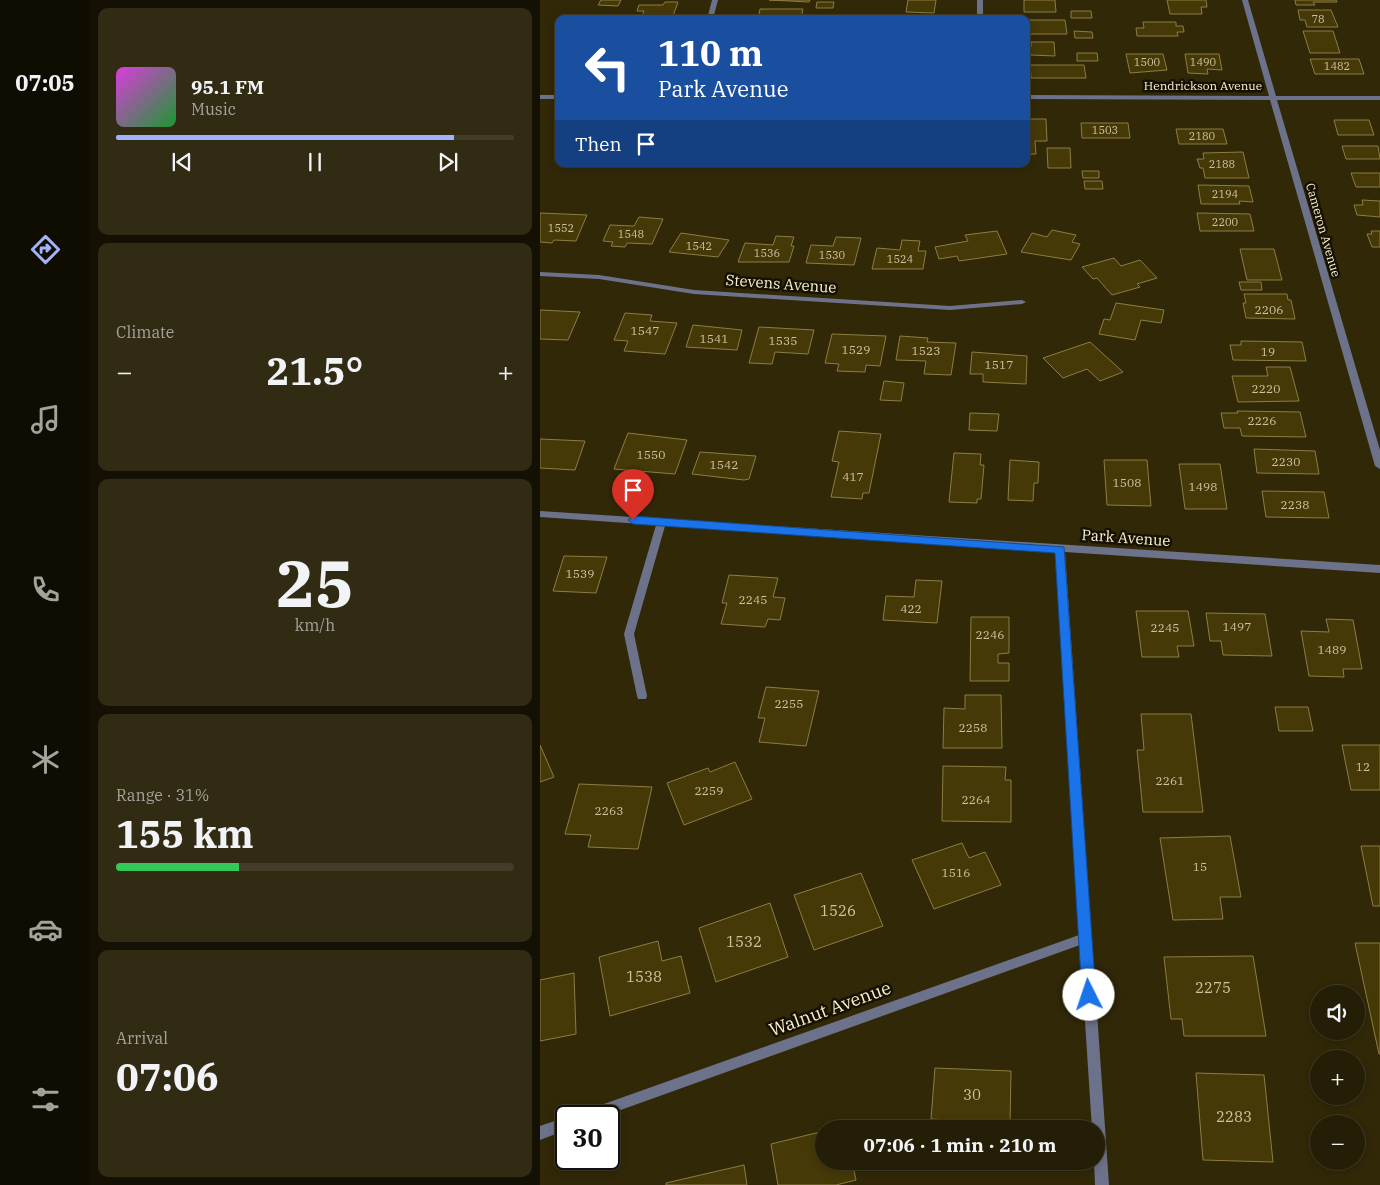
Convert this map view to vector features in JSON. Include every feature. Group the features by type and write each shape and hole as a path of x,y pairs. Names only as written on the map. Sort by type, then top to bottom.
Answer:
{"street":[{"path":"711,15 715,0"},
{"path":"980,0 980,15"},
{"name":"Cameron Avenue","path":"1245,0 1380,466"},
{"path":"540,97 555,97"},
{"name":"Hendrickson Avenue","path":"1030,97 1380,98"},
{"name":"Stevens Avenue","path":"540,274 599,277 694,292 950,308 1022,302"},
{"name":"Park Avenue","path":"540,514 1380,569"},
{"path":"642,696 629,634 661,523"},
{"path":"1060,549 1102,1185"},
{"name":"Walnut Avenue","path":"618,1105 1085,938"},
{"path":"540,1133 555,1128"}],"building":[{"path":"601,0 621,0 618,6 598,5"},
{"path":"769,0 810,0 809,2"},
{"path":"908,0 936,0 934,13 906,12"},
{"path":"1024,0 1055,0 1056,12 1024,12"},
{"path":"1167,0 1206,0 1207,7 1201,7 1202,14 1170,14"},
{"path":"1295,0 1336,0 1337,2 1313,2 1315,5 1296,5"},
{"path":"665,2 678,2 673,15 642,15 644,11 637,11 639,5 663,5"},
{"path":"817,2 834,2 833,8 816,8"},
{"path":"760,9 803,9 802,15 759,15"},
{"path":"1298,10 1331,10 1338,27 1307,27 1305,20 1300,20"},
{"path":"1071,11 1091,11 1092,18 1071,18"},
{"path":"1030,20 1065,20 1067,34 1030,34"},
{"path":"1143,22 1176,22 1176,26 1183,26 1184,32 1177,32 1178,36 1137,36 1136,28 1144,28"},
{"path":"1074,31 1092,32 1093,38 1075,38"},
{"path":"1303,31 1333,31 1340,53 1310,53"},
{"path":"1031,42 1054,42 1055,56 1031,55"},
{"path":"1077,53 1097,53 1098,61 1077,61"},
{"path":"1126,54 1163,54 1167,70 1130,73"},
{"path":"1185,54 1219,54 1222,70 1207,69 1208,74 1188,73"},
{"path":"1310,59 1359,59 1364,74 1315,74"},
{"path":"1030,65 1084,65 1086,78 1031,78"},
{"path":"1030,119 1046,119 1047,141 1035,141 1036,154 1030,154"},
{"path":"1334,120 1369,120 1374,135 1338,135"},
{"path":"1081,123 1128,123 1130,138 1082,138"},
{"path":"1176,129 1223,129 1227,144 1179,144"},
{"path":"1342,146 1378,146 1380,159 1346,159"},
{"path":"1047,148 1070,148 1071,168 1048,168"},
{"path":"1243,152 1249,178 1205,178 1203,168 1200,168 1197,159 1204,159 1203,153"},
{"path":"1082,171 1099,171 1099,178 1083,178"},
{"path":"1351,173 1380,173 1380,187 1356,187"},
{"path":"1084,181 1102,181 1103,189 1085,189"},
{"path":"1198,185 1249,186 1253,202 1239,201 1240,204 1201,204"},
{"path":"1362,200 1380,201 1380,217 1357,215 1354,205 1363,205"},
{"path":"540,213 587,215 576,241 554,240 552,243 540,242"},
{"path":"1197,213 1250,214 1254,231 1200,231"},
{"path":"639,217 663,219 652,244 627,243 625,247 611,246 613,242 603,241 610,225 634,226"},
{"path":"1052,230 1076,235 1072,242 1080,244 1071,260 1021,252 1032,233 1047,237"},
{"path":"997,231 1007,254 959,261 957,256 939,259 935,247 968,241 965,235"},
{"path":"1371,231 1380,231 1380,247 1372,247 1367,234 1372,234"},
{"path":"681,233 729,240 718,257 669,252"},
{"path":"776,236 794,237 791,246 794,246 789,262 738,262 745,243 773,245"},
{"path":"836,237 861,238 854,265 806,263 811,245 833,246"},
{"path":"902,240 920,241 918,251 926,251 923,269 872,269 877,248 900,250"},
{"path":"1240,249 1274,249 1282,280 1247,280"},
{"path":"1114,258 1121,266 1140,260 1157,278 1137,284 1140,287 1112,295 1097,278 1093,279 1082,267"},
{"path":"1239,282 1261,282 1262,290 1241,290"},
{"path":"1244,294 1287,294 1288,300 1291,300 1295,319 1246,318 1243,303 1246,303"},
{"path":"1116,303 1164,310 1161,323 1141,320 1135,340 1099,334 1104,319 1110,320"},
{"path":"540,310 580,312 568,340 540,339"},
{"path":"625,313 652,315 650,321 677,323 665,354 624,351 628,341 614,340"},
{"path":"693,325 742,330 737,350 686,347"},
{"path":"759,327 814,330 808,354 775,352 772,364 749,363"},
{"path":"832,334 886,336 880,366 866,365 865,372 837,371 839,364 825,363"},
{"path":"900,336 928,338 927,342 956,343 951,375 924,374 926,361 896,360"},
{"path":"1241,341 1302,342 1306,361 1233,360 1230,345 1241,345"},
{"path":"1090,342 1123,372 1100,381 1087,369 1063,378 1043,358"},
{"path":"972,352 1027,356 1026,384 983,382 983,374 970,374"},
{"path":"1266,367 1290,367 1299,401 1238,402 1232,376 1268,376"},
{"path":"884,381 904,383 901,401 880,400"},
{"path":"1237,411 1300,412 1306,437 1242,436 1240,428 1224,428 1221,413 1238,413"},
{"path":"970,413 999,414 997,431 969,430"},
{"path":"839,431 881,434 869,493 863,493 862,499 831,497 839,462 832,461"},
{"path":"628,433 687,440 675,474 614,469"},
{"path":"540,439 585,441 575,470 540,468"},
{"path":"1254,449 1315,451 1319,474 1257,473"},
{"path":"700,452 756,456 749,479 744,480 692,474"},
{"path":"954,453 981,454 980,465 984,465 981,499 977,499 977,503 949,502"},
{"path":"1010,460 1039,462 1038,483 1034,483 1033,501 1008,500"},
{"path":"1104,460 1147,460 1151,506 1107,505"},
{"path":"1179,464 1220,464 1227,509 1185,509"},
{"path":"1262,491 1324,492 1329,518 1266,517"},
{"path":"564,556 607,557 596,593 553,591"},
{"path":"729,575 778,578 773,597 785,598 780,620 768,619 765,627 721,624 727,603 722,603"},
{"path":"916,580 942,581 937,623 883,620 886,596 914,597"},
{"path":"1136,611 1188,611 1194,646 1177,646 1179,657 1142,657"},
{"path":"1206,613 1265,614 1272,656 1223,655 1221,641 1210,641"},
{"path":"971,617 1009,617 1009,653 998,654 998,663 1009,663 1009,681 970,681"},
{"path":"1326,619 1353,620 1362,669 1343,669 1344,677 1309,676 1301,631 1329,632"},
{"path":"766,687 819,691 806,746 759,742 765,718 758,718"},
{"path":"965,695 1001,695 1002,748 943,748 944,708 965,709"},
{"path":"1275,707 1308,707 1313,731 1279,731"},
{"path":"1141,714 1191,714 1203,812 1143,812 1137,750 1144,750"},
{"path":"540,745 554,777 540,782"},
{"path":"1342,745 1380,745 1380,790 1351,790"},
{"path":"735,762 752,799 684,825 667,783 708,768 710,772"},
{"path":"943,766 1006,767 1005,780 1011,780 1011,822 942,821"},
{"path":"579,784 652,787 638,849 588,847 591,835 565,834"},
{"path":"1230,836 1241,897 1220,897 1223,919 1173,920 1160,838"},
{"path":"962,843 969,858 985,852 1001,885 934,909 912,860"},
{"path":"1361,846 1380,846 1380,906 1373,906"},
{"path":"861,873 883,926 814,950 794,895"},
{"path":"770,903 788,957 716,982 699,928"},
{"path":"658,941 662,961 681,956 690,993 610,1016 599,957"},
{"path":"1355,943 1380,943 1380,1054 1379,1054"},
{"path":"1253,956 1266,1036 1184,1036 1182,1019 1171,1019 1164,957"},
{"path":"574,973 576,1034 540,1041 540,980"},
{"path":"935,1068 1011,1071 1010,1120 931,1119"},
{"path":"1196,1073 1264,1075 1273,1162 1203,1160"},
{"path":"815,1133 815,1170 854,1170 856,1180 836,1185 778,1185 771,1144"},
{"path":"744,1165 747,1185 666,1185 666,1183"}],"route":[{"path":"633,520 1060,549 1089,995"}]}
